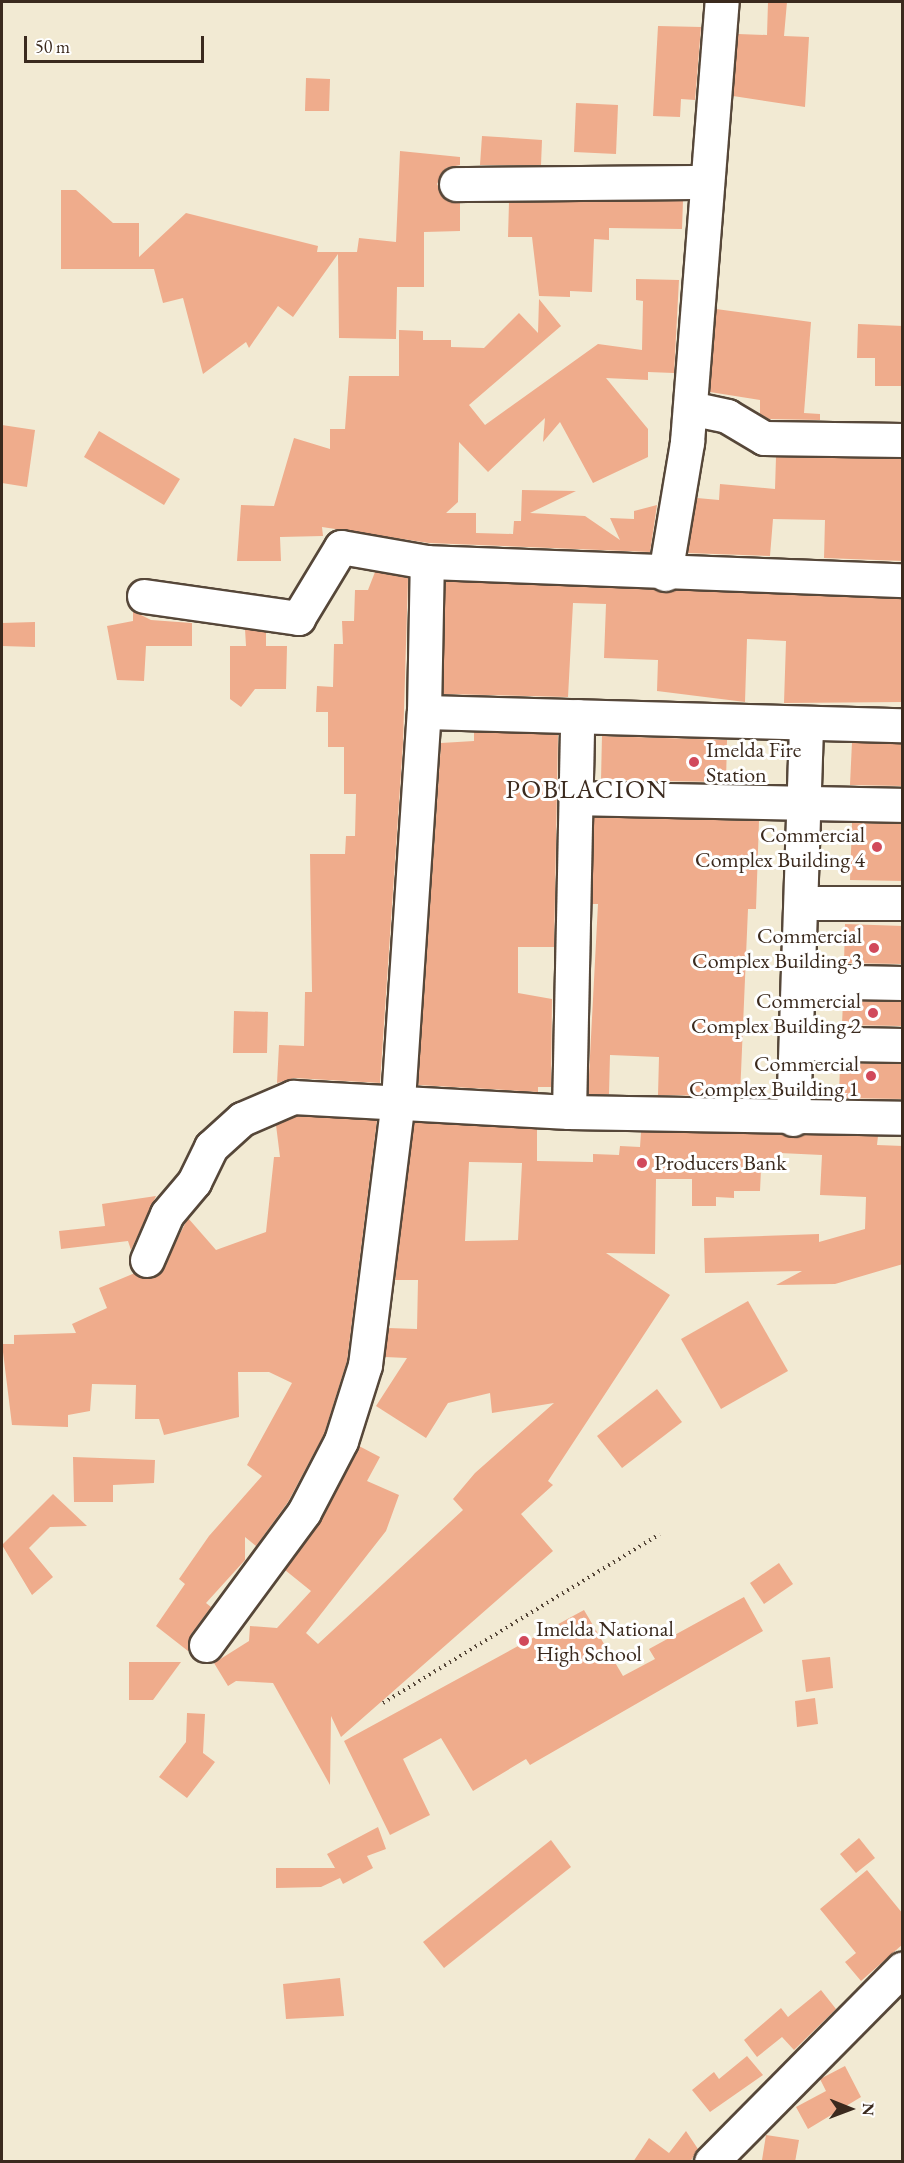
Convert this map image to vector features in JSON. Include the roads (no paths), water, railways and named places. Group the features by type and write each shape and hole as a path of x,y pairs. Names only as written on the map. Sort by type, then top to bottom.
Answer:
{"street":[{"path":"665,574 689,420 705,182 722,2"},
{"path":"456,184 705,182"},
{"path":"689,420 728,416 764,438 903,440"},
{"path":"144,596 298,618 341,547 427,562 665,574 903,580"},
{"path":"206,1645 303,1512 341,1441 365,1365 378,1290 398,1100 424,712 427,562"},
{"path":"424,712 903,725"},
{"path":"569,1112 577,716"},
{"path":"793,1119 806,723"},
{"path":"576,798 903,806"},
{"path":"801,903 903,903"},
{"path":"798,981 903,983"},
{"path":"796,1043 903,1045"},
{"path":"147,1260 167,1214 194,1182 211,1147 242,1119 293,1097 398,1100 569,1112 793,1119 903,1118"},
{"path":"711,2162 769,2097 903,1969"}],"place":[{"name":"Imelda Fire Station","path":"694,762"},
{"name":"Commercial Complex Building 4","path":"877,847"},
{"name":"Commercial Complex Building 3","path":"874,948"},
{"name":"Commercial Complex Building 2","path":"873,1013"},
{"name":"Commercial Complex Building 1","path":"871,1076"},
{"name":"Producers Bank","path":"642,1163"},
{"name":"Imelda National High School","path":"524,1641"}],"district":[{"name":"POBLACION","path":"587,790"}]}
